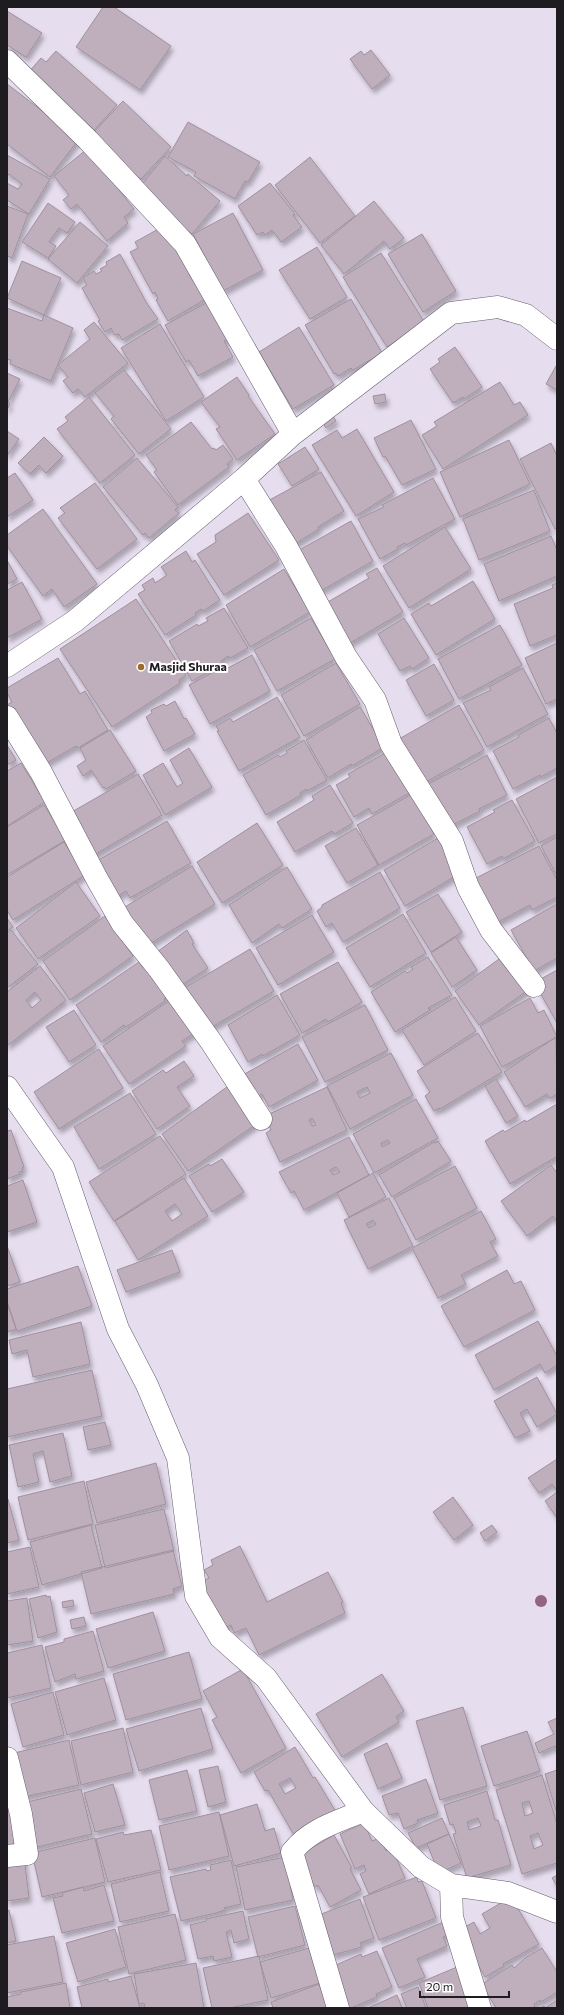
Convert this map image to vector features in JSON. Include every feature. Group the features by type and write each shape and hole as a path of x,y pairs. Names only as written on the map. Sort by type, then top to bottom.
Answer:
{"street":[{"path":"7,61 88,140 185,244 293,434"},
{"path":"7,666 75,621 244,479 293,434 451,313 498,306 526,315 557,339"},
{"path":"244,479 286,546 339,645 375,700 391,744 452,841 468,887 491,930 534,986"},
{"path":"7,717 41,772 97,880 122,923 159,969 212,1043 261,1119"},
{"path":"7,1087 63,1166 118,1329 147,1385 178,1458 196,1596 220,1637 266,1678 363,1811 421,1867 451,1885 508,1893 557,1912"},
{"path":"7,1758 21,1814 27,1854 7,1856"},
{"path":"338,2008 292,1852 300,1841 319,1829 363,1811"},
{"path":"451,1885 452,1917 480,2008"}],"building":[{"path":"103,7 114,7 171,46 140,90 76,47"},
{"path":"7,11 42,33 26,57 7,45"},
{"path":"371,50 390,75 372,89 350,59 361,51 364,55"},
{"path":"56,51 117,105 89,136 28,73 41,58 46,62"},
{"path":"7,84 79,139 50,177 7,144"},
{"path":"123,101 171,147 141,179 138,177 134,181 92,134"},
{"path":"188,122 260,162 248,182 245,181 235,199 194,176 196,172 168,157"},
{"path":"87,149 134,209 124,217 128,223 107,241 77,204 71,209 63,200 69,195 54,176"},
{"path":"7,155 50,179 29,214 7,200 7,183 18,189 22,184 9,174 7,177"},
{"path":"165,156 187,176 188,174 220,201 192,234 138,189"},
{"path":"310,157 355,216 320,243 275,185"},
{"path":"270,183 295,214 293,215 302,227 281,242 272,230 265,235 263,232 257,235 238,206"},
{"path":"374,201 404,238 390,249 384,241 344,274 321,245"},
{"path":"48,203 75,222 67,233 59,228 49,242 56,246 48,258 22,242"},
{"path":"7,206 28,214 12,258 7,256"},
{"path":"233,213 263,270 223,291 193,234"},
{"path":"80,222 108,246 77,283 48,259"},
{"path":"162,227 192,273 189,274 193,281 195,280 206,299 168,321 156,300 158,299 155,292 153,294 130,252 138,248 135,242"},
{"path":"422,234 456,291 423,312 388,254"},
{"path":"317,247 347,297 310,319 279,270"},
{"path":"381,253 425,323 387,347 343,277"},
{"path":"120,254 146,302 158,319 122,340 119,334 114,335 111,328 105,332 82,288 87,285 83,278 94,271 96,274 102,271 100,269 107,265 106,262"},
{"path":"22,261 61,278 44,315 7,298"},
{"path":"351,299 382,353 353,370 351,368 338,376 336,373 334,374 305,325"},
{"path":"208,302 228,339 224,341 233,357 198,376 189,360 186,362 165,325"},
{"path":"7,308 42,321 44,315 73,328 51,381 10,364 11,360 7,359"},
{"path":"94,322 128,363 85,397 78,389 73,393 63,381 68,377 58,365 90,339 84,330"},
{"path":"160,324 204,397 166,421 121,348"},
{"path":"299,327 334,385 293,409 259,352"},
{"path":"455,347 482,387 464,399 463,397 453,403 430,369 440,362 438,359"},
{"path":"556,366 557,367 557,390 546,384"},
{"path":"124,370 171,429 139,454 111,419 114,416 95,393"},
{"path":"7,373 20,379 8,402 10,404 7,410"},
{"path":"237,377 249,395 248,396 275,434 237,460 216,429 220,427 201,402"},
{"path":"500,382 514,405 520,402 528,415 443,469 422,435 437,426 434,422"},
{"path":"385,394 386,402 375,404 373,396"},
{"path":"89,397 135,455 100,483 57,429 68,421 65,417"},
{"path":"333,416 336,421 326,428 323,423"},
{"path":"411,420 436,469 402,485 385,456 383,457 374,438"},
{"path":"191,422 212,449 214,448 216,450 223,445 233,459 227,464 229,467 178,505 154,472 157,470 146,455"},
{"path":"357,429 394,492 356,516 312,445 337,430 342,438"},
{"path":"7,431 19,439 7,456"},
{"path":"44,437 63,456 46,473 39,465 30,474 18,463"},
{"path":"509,440 530,484 460,517 440,472"},
{"path":"551,443 557,456 557,528 555,529 520,459"},
{"path":"305,447 319,469 292,486 278,464"},
{"path":"137,458 178,507 175,510 179,513 149,538 145,533 143,535 103,487"},
{"path":"321,472 344,511 290,547 264,503"},
{"path":"15,473 33,500 7,517 7,478"},
{"path":"433,478 455,519 406,545 405,543 397,547 398,549 380,559 358,519 384,507 382,505"},
{"path":"95,483 137,539 97,569 58,518 65,513 60,508"},
{"path":"534,490 550,531 479,560 463,519"},
{"path":"43,509 97,584 64,607 52,589 43,596 7,546 7,535"},
{"path":"248,513 279,560 224,595 197,554 216,542 215,535"},
{"path":"351,521 373,561 317,593 294,553"},
{"path":"445,527 471,569 409,608 383,566"},
{"path":"551,536 557,550 557,576 499,601 484,564"},
{"path":"186,551 192,562 195,560 220,600 203,611 201,609 195,613 196,615 165,635 138,594 145,590 142,585 153,578 155,583 167,575 161,567"},
{"path":"7,560 17,579 7,584"},
{"path":"377,568 403,612 345,646 321,606 369,578 366,574"},
{"path":"284,569 310,612 250,647 226,605"},
{"path":"473,581 495,619 436,655 411,614 429,603 431,606"},
{"path":"22,582 42,619 7,638 7,590"},
{"path":"557,583 557,635 530,646 514,604 553,588 552,585"},
{"path":"136,599 186,675 179,680 180,683 112,727 60,649"},
{"path":"224,608 248,648 230,658 228,656 221,661 223,664 192,681 169,641 197,624 198,626 208,621 206,618"},
{"path":"311,618 335,659 277,691 254,650"},
{"path":"404,618 429,658 412,669 410,666 400,671 378,634"},
{"path":"500,625 522,665 459,699 438,659"},
{"path":"557,643 557,699 546,704 525,658"},
{"path":"252,655 270,691 210,724 189,685 225,666 226,669"},
{"path":"58,658 80,694 85,691 108,730 78,748 76,746 43,765 7,705 12,702 7,693 7,688"},
{"path":"336,663 360,704 304,736 281,695"},
{"path":"434,664 454,700 426,716 406,680"},
{"path":"523,668 548,714 487,747 463,703 491,690 489,687"},
{"path":"277,697 300,737 239,771 217,731 219,731 216,726 230,718 233,722"},
{"path":"175,701 184,719 186,718 195,734 164,751 146,717 152,713 151,710 164,704 166,706"},
{"path":"459,705 484,750 424,783 399,739"},
{"path":"360,707 384,747 328,778 306,740"},
{"path":"549,718 557,733 557,768 541,777 540,775 513,789 493,751"},
{"path":"110,730 136,771 106,789 104,787 103,788 91,770 83,776 77,766 86,760 80,748"},
{"path":"304,740 327,780 307,791 306,789 300,793 301,795 266,815 243,775 278,755 280,757 287,753 286,751"},
{"path":"7,745 16,760 7,765"},
{"path":"189,748 212,787 165,815 143,775 163,763 177,787 183,783 170,760"},
{"path":"389,751 411,792 372,814 369,808 354,817 336,785 350,777 348,774"},
{"path":"487,755 507,795 479,809 480,811 447,828 424,786 459,768 460,770"},
{"path":"21,763 45,802 7,826 7,771"},
{"path":"138,774 162,815 89,858 70,813"},
{"path":"557,777 557,834 539,843 516,799"},
{"path":"330,785 353,823 334,834 332,831 295,852 277,822 314,800 312,796"},
{"path":"412,794 434,834 379,865 357,825"},
{"path":"512,800 535,841 503,859 502,856 487,864 467,827 495,812 493,810"},
{"path":"44,805 66,840 7,875 7,827"},
{"path":"167,821 191,863 130,898 126,891 113,899 93,863"},
{"path":"257,823 283,865 222,903 197,862"},
{"path":"356,828 378,865 347,883 325,846"},
{"path":"557,837 557,876 541,846"},
{"path":"438,838 459,874 405,906 384,870"},
{"path":"64,842 85,875 13,920 7,910 7,877"},
{"path":"539,846 557,880 557,897 532,910 530,905 496,923 474,879"},
{"path":"192,866 215,904 143,948 120,910"},
{"path":"287,867 312,909 282,928 279,924 252,943 229,905"},
{"path":"380,872 400,908 343,942 332,923 326,927 317,911 322,907 322,905"},
{"path":"76,882 100,916 38,959 16,928"},
{"path":"438,894 462,932 431,952 406,912"},
{"path":"557,904 557,958 534,971 511,930"},
{"path":"403,914 426,953 370,987 346,948"},
{"path":"312,915 334,952 278,985 256,948"},
{"path":"105,916 133,956 70,1000 43,961"},
{"path":"7,918 13,927 7,931"},
{"path":"11,930 38,964 7,988 7,933"},
{"path":"187,930 194,943 192,944 208,968 177,988 157,952"},
{"path":"456,937 477,970 452,987 431,953"},
{"path":"250,949 274,991 205,1031 181,990"},
{"path":"506,954 531,988 479,1025 455,991"},
{"path":"428,957 452,995 428,1008 430,1010 395,1032 371,992 405,971 407,973 413,969 411,967"},
{"path":"139,962 143,968 151,963 172,994 164,999 165,1001 126,1027 124,1025 101,1042 76,1005"},
{"path":"338,962 362,1002 328,1022 326,1019 302,1033 280,994"},
{"path":"40,966 66,1000 7,1046 7,992","holes":["35,992 41,1000 32,1008 26,1000"]},
{"path":"557,970 557,1023 538,989 537,981"},
{"path":"277,995 300,1035 263,1056 262,1054 248,1062 228,1025"},
{"path":"455,997 476,1031 424,1065 402,1030"},
{"path":"173,998 196,1032 182,1041 186,1046 129,1084 103,1046"},
{"path":"530,998 538,1013 544,1010 557,1037 502,1067 480,1026"},
{"path":"365,1005 388,1050 325,1082 302,1037"},
{"path":"74,1010 96,1045 69,1062 46,1027"},
{"path":"478,1033 502,1072 440,1109 439,1108 434,1111 425,1096 430,1092 417,1071"},
{"path":"556,1037 557,1094 550,1098 547,1094 525,1107 504,1072"},
{"path":"298,1044 318,1080 269,1107 262,1094 254,1098 241,1076"},
{"path":"99,1049 123,1088 59,1129 34,1092"},
{"path":"391,1053 413,1095 350,1129 327,1086","holes":["367,1087 370,1093 360,1098 357,1092"]},
{"path":"184,1061 194,1076 177,1087 190,1106 157,1129 132,1091 163,1070 166,1073"},
{"path":"496,1079 518,1116 506,1123 485,1086"},
{"path":"231,1084 258,1123 188,1171 162,1134"},
{"path":"327,1087 347,1130 280,1162 266,1133 271,1130 265,1116","holes":["312,1118 316,1125 312,1126 309,1120"]},
{"path":"130,1093 156,1134 99,1169 74,1127"},
{"path":"416,1099 438,1138 374,1173 353,1134","holes":["388,1140 390,1143 382,1147 381,1143"]},
{"path":"557,1104 557,1159 556,1157 510,1184 485,1141 503,1130 505,1132 525,1120 526,1122"},
{"path":"11,1130 24,1167 22,1168 23,1171 19,1172 20,1174 7,1179 7,1131"},
{"path":"160,1136 186,1174 114,1221 89,1182"},
{"path":"349,1137 369,1175 304,1210 294,1191 291,1193 279,1172","holes":["336,1167 340,1172 333,1175 330,1170"]},
{"path":"438,1141 451,1161 392,1197 379,1175"},
{"path":"222,1159 244,1192 212,1212 189,1176 209,1164 210,1166"},
{"path":"551,1165 557,1173 557,1222 553,1216 527,1236 501,1201"},
{"path":"455,1166 477,1208 416,1240 394,1198"},
{"path":"373,1173 386,1197 349,1217 337,1193"},
{"path":"184,1178 208,1216 138,1260 115,1221","holes":["175,1204 182,1214 172,1221 165,1211"]},
{"path":"23,1180 37,1222 7,1232 7,1186"},
{"path":"389,1198 413,1246 368,1269 344,1220","holes":["373,1220 376,1224 369,1228 366,1224"]},
{"path":"481,1211 496,1239 490,1242 498,1256 461,1275 466,1284 438,1298 412,1248"},
{"path":"7,1246 20,1282 7,1286"},
{"path":"172,1250 180,1272 126,1292 117,1270"},
{"path":"78,1266 92,1306 17,1331 7,1301 7,1289"},
{"path":"507,1270 514,1284 521,1281 535,1310 464,1347 441,1306"},
{"path":"7,1303 16,1329 7,1332"},
{"path":"538,1321 557,1356 557,1365 545,1373 540,1364 494,1390 475,1355"},
{"path":"81,1322 90,1364 33,1377 27,1350 12,1354 9,1340"},
{"path":"92,1370 102,1416 7,1437 7,1389"},
{"path":"537,1377 557,1414 537,1427 527,1409 520,1413 530,1431 515,1438 494,1401"},
{"path":"105,1422 111,1445 88,1450 83,1427"},
{"path":"63,1433 72,1476 50,1482 43,1451 33,1454 39,1482 18,1487 9,1445"},
{"path":"557,1459 557,1491 552,1484 539,1493 528,1478"},
{"path":"156,1463 166,1504 97,1523 86,1482"},
{"path":"84,1481 93,1524 28,1540 18,1497"},
{"path":"557,1492 557,1518 545,1501"},
{"path":"453,1497 473,1525 454,1540 433,1512"},
{"path":"8,1499 19,1540 7,1543 7,1500"},
{"path":"164,1509 174,1551 105,1568 95,1525"},
{"path":"91,1525 102,1568 42,1585 30,1542"},
{"path":"492,1525 497,1532 485,1541 480,1533"},
{"path":"240,1546 267,1602 328,1572 343,1602 341,1603 345,1613 259,1655 246,1628 234,1633 231,1625 224,1628 201,1582 209,1578 204,1570 213,1565 211,1560"},
{"path":"30,1547 39,1587 7,1594 7,1552"},
{"path":"173,1550 182,1586 173,1589 174,1594 91,1614 81,1572"},
{"path":"46,1595 47,1597 50,1596 57,1632 38,1638 29,1599"},
{"path":"27,1598 33,1641 7,1645 7,1601"},
{"path":"73,1600 74,1606 63,1608 62,1602"},
{"path":"153,1612 165,1651 108,1668 96,1629"},
{"path":"84,1617 86,1626 72,1629 70,1620"},
{"path":"93,1631 104,1671 76,1679 75,1674 55,1682 45,1647 64,1642 64,1639"},
{"path":"42,1645 51,1688 7,1698 7,1653"},
{"path":"189,1652 202,1699 126,1720 113,1674"},
{"path":"243,1669 286,1748 241,1773 212,1720 217,1717 203,1691"},
{"path":"382,1674 404,1711 396,1717 399,1722 342,1757 316,1714"},
{"path":"104,1678 116,1720 67,1735 55,1692"},
{"path":"53,1692 64,1735 23,1747 11,1704"},
{"path":"463,1707 487,1786 440,1800 416,1721"},
{"path":"201,1708 213,1749 139,1771 126,1729"},
{"path":"557,1718 557,1750 555,1746 539,1753 535,1743 554,1734 548,1722"},
{"path":"123,1728 133,1772 81,1785 71,1741"},
{"path":"527,1731 540,1771 494,1786 481,1746"},
{"path":"69,1740 79,1785 19,1798 10,1754"},
{"path":"387,1743 402,1778 378,1789 364,1754"},
{"path":"295,1747 313,1778 315,1777 336,1812 295,1837 268,1790 265,1791 254,1772","holes":["290,1778 296,1788 285,1794 279,1784"]},
{"path":"218,1766 226,1802 208,1807 199,1770"},
{"path":"187,1770 197,1811 159,1820 149,1780"},
{"path":"557,1770 557,1814 545,1774"},
{"path":"542,1775 557,1824 557,1863 522,1874 496,1790","holes":["529,1801 533,1813 525,1816 522,1803","538,1833 543,1845 534,1849 530,1836"]},
{"path":"426,1779 438,1813 417,1820 418,1823 404,1829 398,1813 389,1815 382,1796"},
{"path":"113,1784 125,1825 95,1832 84,1793"},
{"path":"81,1789 92,1834 33,1848 23,1803"},
{"path":"487,1791 495,1820 498,1820 511,1865 467,1878 453,1834 456,1833 453,1824 450,1825 444,1805","holes":["478,1818 481,1826 469,1830 467,1822"]},
{"path":"7,1803 20,1843 7,1845"},
{"path":"257,1804 265,1831 274,1828 281,1853 234,1866 220,1815"},
{"path":"219,1812 229,1856 169,1870 159,1826"},
{"path":"442,1818 449,1834 416,1848 408,1833"},
{"path":"364,1823 372,1841 380,1838 386,1851 392,1848 405,1878 369,1894 360,1874 366,1871 364,1865 355,1869 340,1834"},
{"path":"151,1830 161,1870 108,1882 96,1839 123,1832 124,1835"},
{"path":"449,1834 461,1863 439,1873 427,1844"},
{"path":"334,1835 352,1868 350,1869 361,1890 330,1907 318,1885 315,1887 298,1856"},
{"path":"95,1838 105,1882 42,1897 32,1853"},
{"path":"24,1857 29,1898 7,1901 7,1859"},
{"path":"285,1857 293,1900 245,1910 236,1867"},
{"path":"231,1860 241,1904 224,1908 225,1910 216,1913 181,1921 170,1877 206,1869 207,1871 211,1870 210,1865"},
{"path":"160,1872 169,1911 120,1922 111,1884"},
{"path":"557,1875 557,1886 552,1878"},
{"path":"417,1877 418,1882 422,1881 436,1918 379,1940 363,1897"},
{"path":"104,1885 114,1921 62,1933 53,1898 63,1896 62,1893 83,1887 84,1891"},
{"path":"511,1897 539,1944 503,1964 504,1966 485,1977 466,1944 461,1929 474,1922 480,1934 490,1928 482,1914"},
{"path":"360,1899 374,1938 360,1943 362,1947 333,1955 319,1915"},
{"path":"295,1906 305,1945 258,1957 248,1917"},
{"path":"9,1910 16,1941 7,1943 7,1911"},
{"path":"243,1911 249,1939 234,1943 231,1930 226,1932 232,1957 214,1961 213,1956 198,1959 190,1925 206,1921 206,1919"},
{"path":"175,1914 186,1960 129,1974 118,1927"},
{"path":"446,1921 451,1934 443,1937 447,1946 417,1959 425,1977 399,1988 382,1948"},
{"path":"115,1929 126,1967 78,1982 66,1943"},
{"path":"54,1936 63,1982 7,1993 7,1945"},
{"path":"309,1948 320,1983 271,1998 260,1962"},
{"path":"542,1948 557,1972 557,1992 541,2002 540,2000 534,2004 535,2006 533,2008 496,2008 482,1984 512,1965 514,1968 525,1958"},
{"path":"377,1951 392,1987 376,1994 377,1997 351,2008 346,2008 329,1968 361,1954 362,1957"},
{"path":"259,1956 268,2000 230,2008 212,2008 203,1968"},
{"path":"196,1963 204,2008 145,2008 144,2003 139,2004 134,1974"},
{"path":"457,1967 473,2008 428,2008 419,1983"},
{"path":"131,1976 140,2008 82,2008 77,1987 108,1979 108,1982"},
{"path":"66,1983 70,2008 7,2008 7,1997 21,1994 21,1992"},
{"path":"319,1984 328,2008 273,2008 271,2002"},
{"path":"418,1987 426,2008 407,2008 401,1994"},
{"path":"397,1995 402,2008 368,2008"},
{"path":"557,2000 557,2008 545,2008"}],"place":[{"name":"Masjid Shuraa","path":"141,667"}]}
